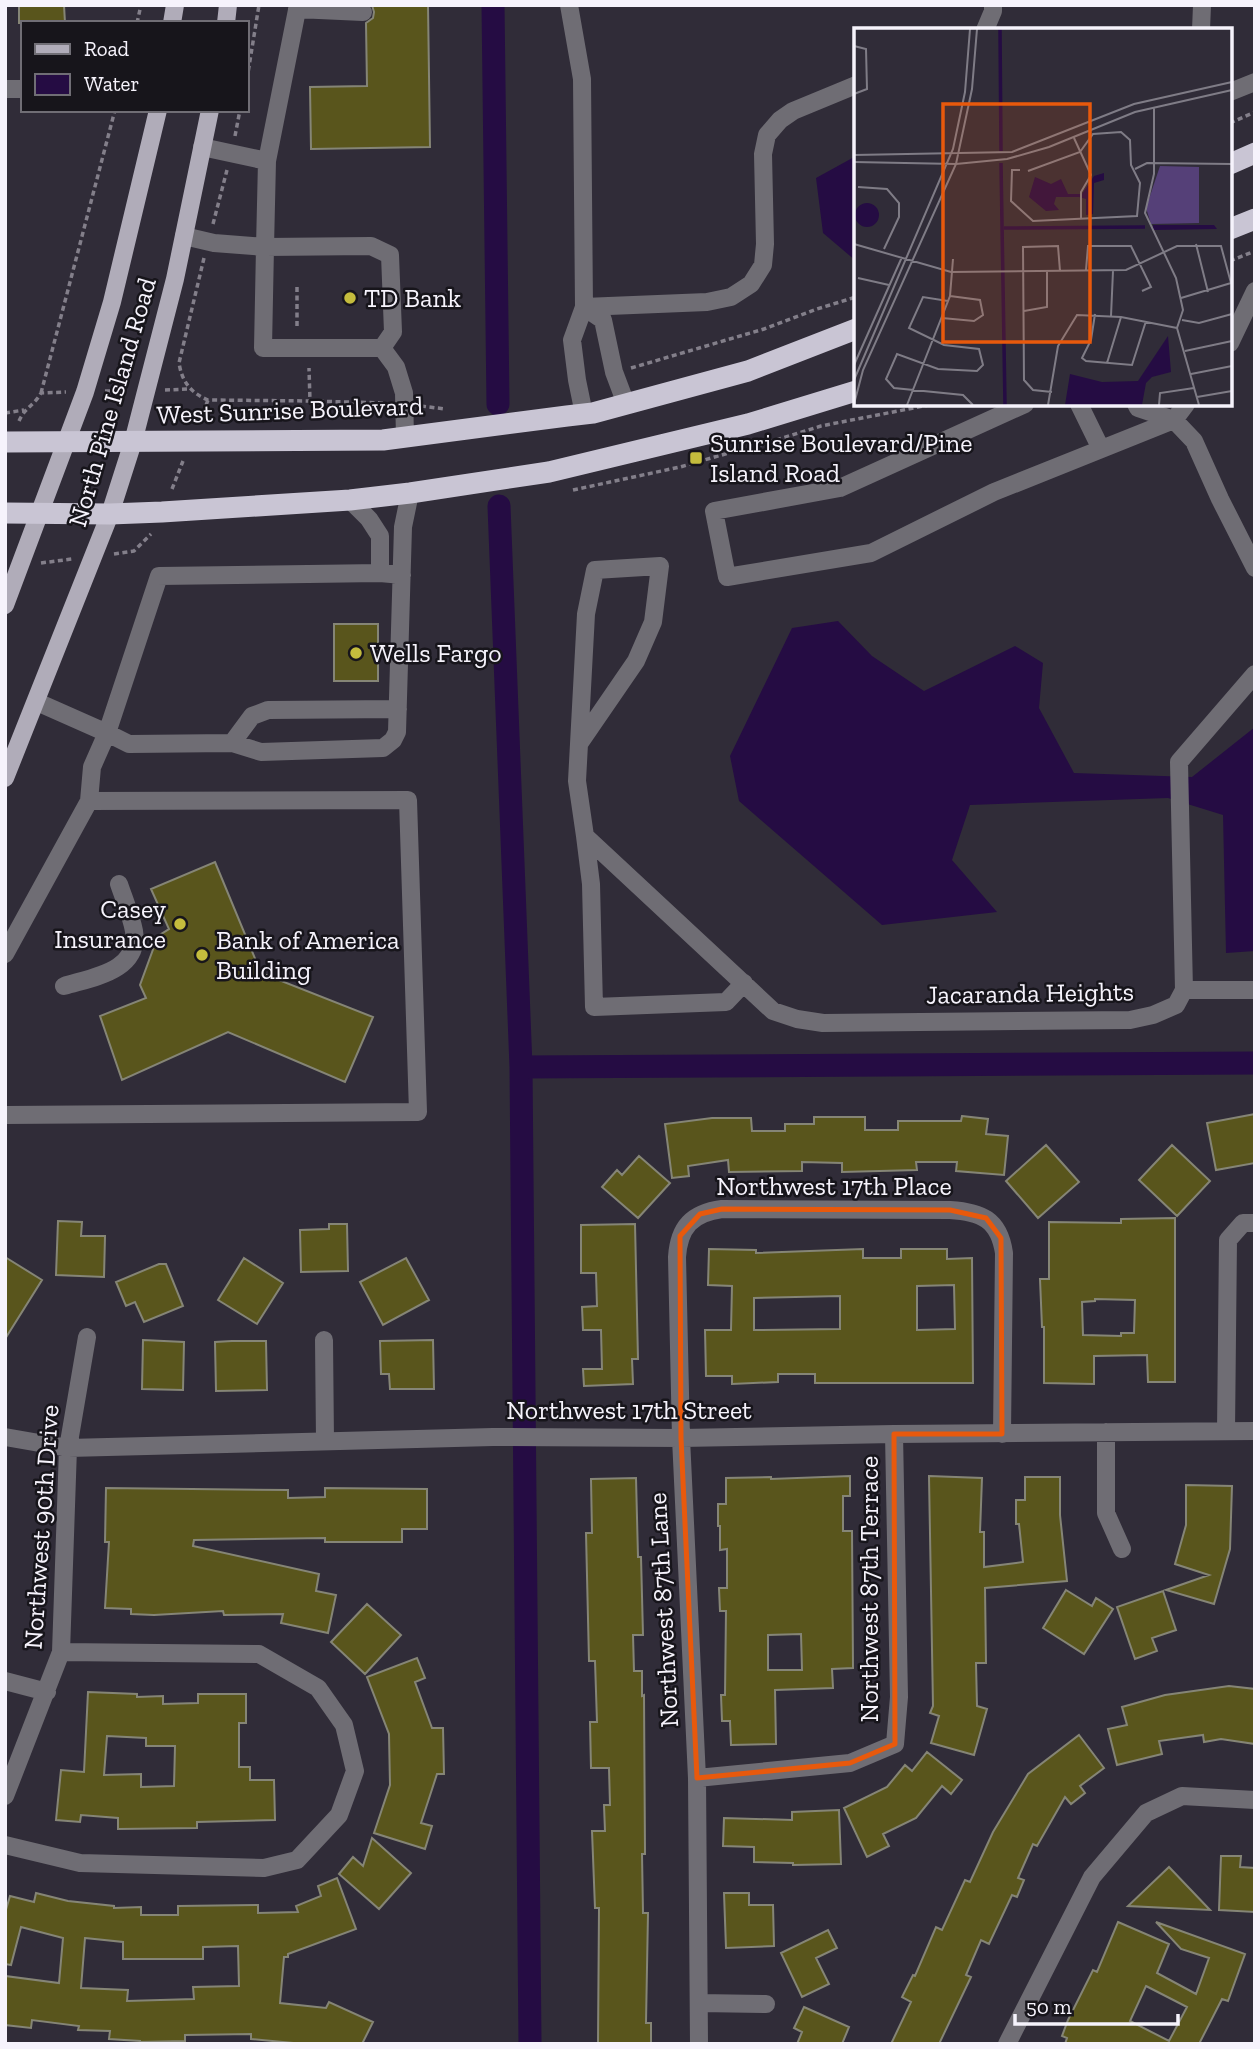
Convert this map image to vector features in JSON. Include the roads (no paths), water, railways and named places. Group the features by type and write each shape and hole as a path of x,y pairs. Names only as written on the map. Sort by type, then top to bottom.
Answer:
{"highway":[{"path":"1232,163 1255,153"},
{"path":"1232,228 1255,219"},
{"name":"West Sunrise Boulevard","path":"5,442 383,440 575,415 748,371 854,330"},
{"path":"5,513 110,514 350,500 410,493 549,472 748,424 854,392"}],"main road":[{"name":"North Pine Island Road","path":"5,605 85,391 112,302 158,112"},
{"name":"North Pine Island Road","path":"5,778 110,514 134,442 158,351 210,112"}],"street":[{"path":"569,5 582,79 584,307 572,340 577,380 575,415"},
{"path":"986,28 993,5"},
{"path":"1201,28 1202,5"},
{"path":"363,12 297,7 267,161 263,348 382,348"},
{"path":"1232,91 1255,82"},
{"path":"584,307 707,302 731,297 751,284 763,265 763,154 767,135 780,120 793,111 854,86"},
{"path":"202,147 267,161"},
{"path":"184,236 208,242 265,247 371,246 390,255 393,332 382,348"},
{"path":"1232,341 1247,322 1255,290"},
{"path":"584,307 603,320 614,372 626,404"},
{"path":"382,348 396,367 404,393 404,404 416,436"},
{"path":"1021,406 840,488 714,512 727,577 871,553 994,492 1101,449 1173,412"},
{"path":"1080,406 1101,449"},
{"path":"1137,406 1173,412 1194,441 1255,568"},
{"path":"37,702 129,744 232,743 261,752 383,748 393,740 397,732 403,527 410,493"},
{"path":"350,500 369,519 380,536 380,573"},
{"path":"579,744 636,661 653,622 660,566 595,570 586,614 577,781 591,884 594,1007 726,1002 744,984"},
{"path":"5,954 89,801 92,766 107,733 159,576 402,575"},
{"path":"1255,674 1179,762 1184,990 1255,990"},
{"path":"232,743 253,716 268,710 398,709"},
{"path":"5,1115 418,1112 408,800 89,801"},
{"name":"Jacaranda Heights","path":"585,836 773,1011 797,1019 823,1023 1130,1020 1153,1015 1176,1005 1184,990"},
{"path":"64,986 111,972 126,961 134,946 134,932 119,884"},
{"name":"Northwest 17th Place","path":"692,1220 710,1210 722,1209 962,1211 986,1218 998,1231 1003,1245 1002,1434"},
{"name":"Northwest 87th Lane","path":"692,1220 680,1236 677,1257 681,1438 697,1778 699,2044"},
{"path":"1226,1431 1228,1240 1249,1223"},
{"name":"Northwest 90th Drive","path":"5,1796 61,1652 68,1448 88,1337"},
{"path":"324,1340 325,1441"},
{"name":"Northwest 17th Street","path":"5,1437 68,1448 493,1437 681,1438 1255,1431"},
{"path":"1106,1432 1106,1513 1122,1549"},
{"name":"Northwest 87th Terrace","path":"697,1778 850,1763 895,1744 899,1697 894,1434"},
{"path":"5,1845 80,1863 264,1868 297,1860 339,1815 355,1771 344,1725 318,1688 259,1654 61,1652"},
{"path":"5,1681 47,1692"},
{"path":"1007,2044 1092,1877 1146,1813 1182,1796 1255,1800"},
{"path":"699,2003 766,2004"}],"water":[{"path":"854,157 854,259 823,233 816,178"},
{"path":"838,621 872,656 924,691 1015,646 1043,663 1039,708 1074,773 1192,777 1255,727 1255,951 1226,953 1223,815 1168,798 970,805 952,860 997,912 882,925 739,801 730,756 792,628"}],"waterway":[{"path":"493,5 498,404"},
{"path":"499,506 521,1067 530,2044"},
{"path":"521,1067 1255,1063"}],"place":[{"name":"TD Bank","path":"350,298"},
{"name":"Sunrise Boulevard/Pine Island Road","path":"696,458"},
{"name":"Wells Fargo","path":"356,653"},
{"name":"Casey Insurance","path":"180,924"},
{"name":"Bank of America Building","path":"202,955"}]}
